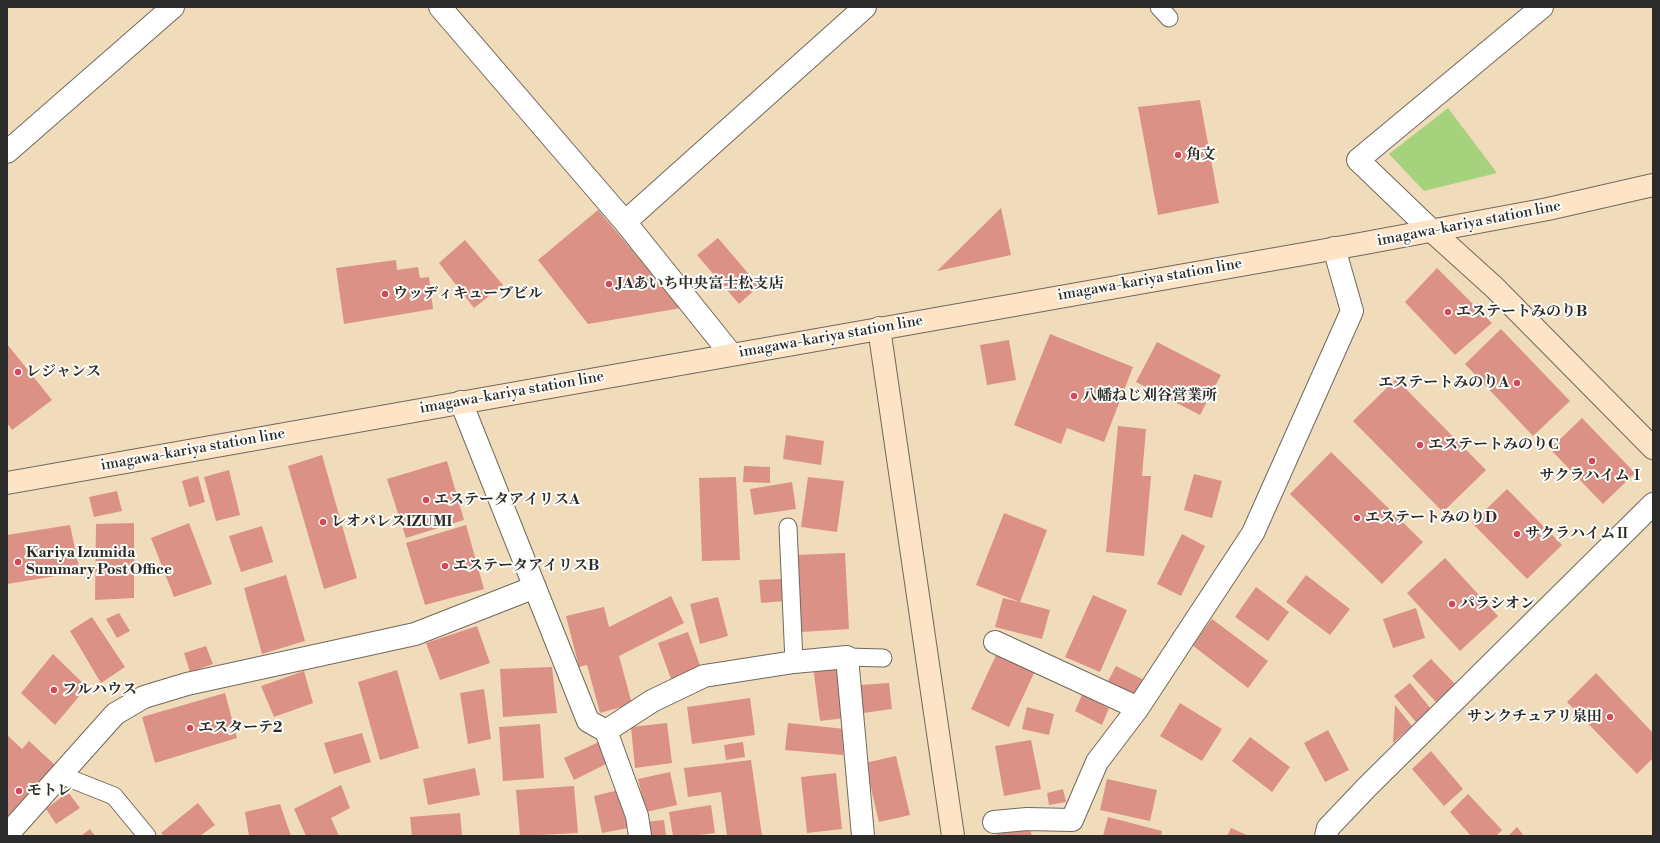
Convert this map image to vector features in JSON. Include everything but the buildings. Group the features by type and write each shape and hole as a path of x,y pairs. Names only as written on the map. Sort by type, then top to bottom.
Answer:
{"main road":[{"name":"imagawa-kariya station line","path":"7,483 1334,248 1548,209 1653,185"},
{"path":"1432,230 1495,288 1653,448"},
{"path":"879,328 953,836"}],"street":[{"path":"7,152 173,7"},
{"path":"440,7 625,222 731,354"},
{"path":"625,222 865,7"},
{"path":"1432,230 1358,160 1542,7"},
{"path":"994,822 1026,819 1072,820 1097,762 1138,708 1253,534 1352,311 1334,248"},
{"path":"461,402 588,721 606,731 636,816 640,836"},
{"path":"1326,836 1328,828 1367,787 1653,504"},
{"path":"7,835 115,714 144,697 186,684 415,634 535,587"},
{"path":"995,642 1138,708"},
{"path":"606,731 652,701 704,676 794,662 847,657 863,836"}],"lane":[{"path":"788,527 794,662"},
{"path":"847,657 883,658"},
{"path":"61,775 114,796 147,836"}],"green space":[{"path":"1448,108 1497,173 1424,191 1389,154"}],"place":[{"name":"角文","path":"1178,155"},
{"name":"JAあいち中央富士松支店","path":"609,284"},
{"name":"ウッディキューブビル","path":"385,294"},
{"name":"エステートみのりB","path":"1448,312"},
{"name":"レジャンス","path":"18,372"},
{"name":"エステートみのりA","path":"1517,383"},
{"name":"八幡ねじ刈谷営業所","path":"1074,396"},
{"name":"エステートみのりC","path":"1420,445"},
{"name":"サクラハイムⅠ","path":"1592,461"},
{"name":"エステータアイリスA","path":"426,500"},
{"name":"エステートみのりD","path":"1357,518"},
{"name":"レオパレスIZUMI","path":"323,522"},
{"name":"サクラハイムⅡ","path":"1517,534"},
{"name":"Kariya Izumida Summary Post Office","path":"18,562"},
{"name":"エステータアイリスB","path":"445,566"},
{"name":"パラシオン","path":"1452,604"},
{"name":"フルハウス","path":"54,690"},
{"name":"サンクチュアリ泉田","path":"1610,717"},
{"name":"エスターテ2","path":"190,728"},
{"name":"モトレ","path":"19,791"}]}
